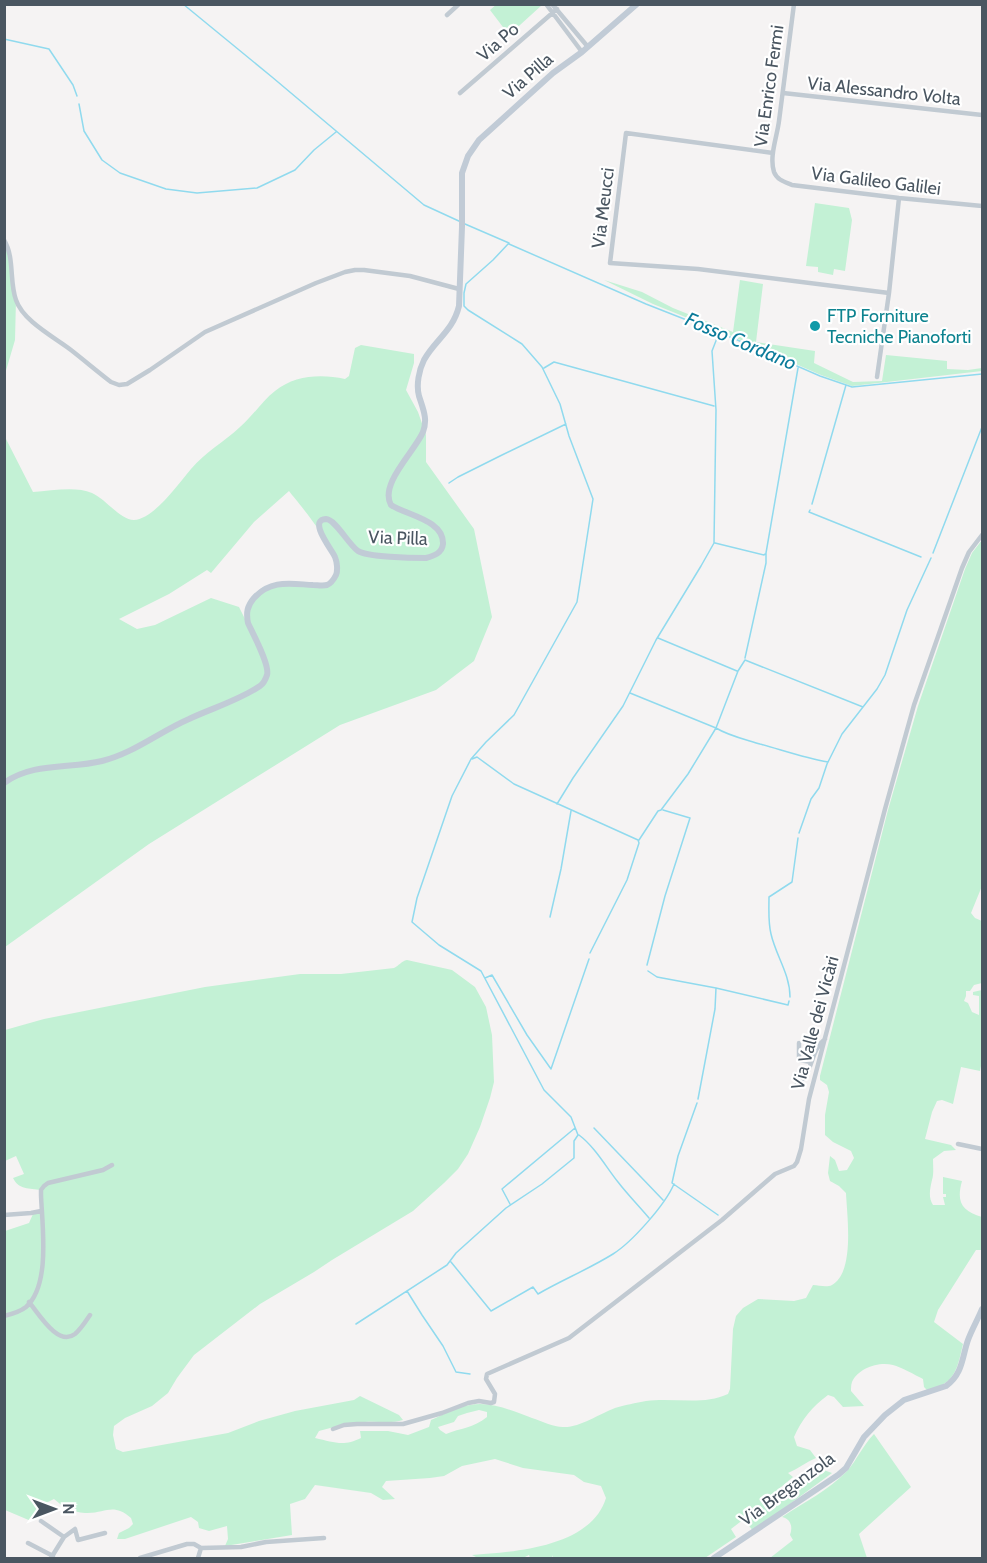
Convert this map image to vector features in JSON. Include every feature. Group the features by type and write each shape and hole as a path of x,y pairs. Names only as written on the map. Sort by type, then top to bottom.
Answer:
{"main road":[{"name":"Via Pilla","path":"4,783 16,775 37,769 100,762 125,754 176,725 228,703 262,684 267,674 267,666 248,623 247,610 258,594 276,584 327,585 332,582 338,570 335,556 320,532 321,521 331,520 351,545 361,553 426,558 440,552 443,540 436,528 431,523 391,505 388,493 392,480 422,434 426,423 424,407 419,395 419,377 424,360 452,325 457,315 462,227 462,173 468,156 479,140 553,73 582,52 637,4"},
{"name":"Via Breganzola","path":"714,1558 838,1475 846,1468 864,1437 885,1415 904,1400 952,1382 960,1370 970,1336 982,1309"}],"street":[{"path":"447,15 459,4"},
{"path":"546,4 588,47"},
{"path":"552,4 574,43 582,52"},
{"name":"Via Enrico Fermi","path":"773,170 773,153 779,125 794,4"},
{"name":"Via Po","path":"460,93 555,11"},
{"path":"574,43 579,38"},
{"name":"Via Alessandro Volta","path":"783,93 982,115"},
{"name":"Via Meucci","path":"773,153 626,133 610,263 698,269 889,293"},
{"name":"Via Galileo Galilei","path":"773,170 783,182 792,184 982,206"},
{"path":"877,377 900,198"},
{"path":"4,240 7,243 16,299 23,311 36,325 111,382 119,385 127,384 150,370 205,332 345,272 364,270 410,276 459,289"},
{"name":"Via Valle dei Vicàri","path":"333,1429 357,1424 403,1424 434,1416 468,1403 494,1402 495,1395 486,1378 487,1374 569,1338 722,1220 775,1174 794,1166 799,1158 809,1099 872,857 915,705 962,568 974,544 982,535"},
{"path":"797,1084 804,1077 820,1043 825,1039"},
{"path":"799,1043 799,1060 811,1062"},
{"path":"958,1144 982,1149"},
{"path":"4,1316 26,1307 38,1291 43,1271 41,1190 44,1186 54,1182 103,1170 112,1165"},
{"path":"4,1215 30,1214 41,1211"},
{"path":"29,1302 56,1334 64,1338 75,1335 90,1315"},
{"path":"41,1521 63,1537"},
{"path":"28,1543 52,1557 63,1537 75,1529 78,1540 105,1533"},
{"path":"140,1558 188,1544 201,1548 241,1547 266,1542 324,1538"},
{"path":"198,1558 201,1548"}],"green space":[{"path":"497,4 542,5 509,35 490,10"},
{"path":"815,203 849,208 852,220 845,271 834,269 833,275 818,272 818,267 806,266"},
{"path":"5,240 16,299 15,340 5,374"},
{"path":"604,280 642,292 673,308 733,332 740,280 763,284 756,342 815,351 814,363 853,382 882,381 886,355 947,361 947,369 982,368 982,371 852,386 653,304"},
{"path":"361,345 414,354 414,363 406,390 418,412 426,435 426,462 474,529 492,617 474,661 436,690 340,725 149,844 5,947 5,437 33,492 85,491 97,496 124,517 134,520 142,518 158,507 196,463 245,423 275,391 291,382 308,377 345,379 349,376 355,348","holes":["289,491 314,523 330,550 334,563 334,575 327,583 263,587 245,609 245,619 239,607 211,598 155,625 137,629 119,619 169,594 207,570 211,573 254,522"]},
{"path":"982,540 982,886 971,913 982,921 982,983 966,991 964,1001 968,1003 972,1012 979,1015 979,996 973,995 973,992 982,990 982,1061 980,1071 961,1067 953,1104 942,1100 937,1101 925,1139 951,1145 956,1150 944,1151 933,1159 930,1199 933,1205 945,1205 943,1177 962,1181 960,1200 962,1205 970,1212 982,1217 982,1250 976,1250 938,1310 934,1322 963,1344 959,1361 949,1380 927,1390 923,1379 896,1366 882,1364 864,1369 852,1382 851,1391 864,1406 843,1407 834,1397 828,1395 808,1414 794,1437 797,1446 810,1450 816,1458 788,1473 793,1477 762,1503 815,1467 832,1473 753,1531 744,1519 731,1529 736,1537 705,1558 553,1558 552,1555 552,1558 530,1558 529,1555 523,1558 478,1558 472,1555 529,1549 568,1537 585,1527 598,1514 606,1498 601,1486 584,1482 574,1475 523,1468 495,1459 462,1466 444,1476 386,1481 382,1487 395,1499 383,1500 371,1493 315,1485 305,1499 290,1504 292,1535 225,1546 228,1539 227,1526 209,1531 199,1528 198,1522 191,1517 125,1539 117,1539 119,1533 133,1524 131,1518 119,1511 80,1512 68,1509 54,1499 44,1504 31,1521 5,1510 5,1231 29,1223 33,1214 41,1213 41,1190 25,1188 15,1182 13,1178 24,1174 16,1156 5,1161 5,1030 44,1019 205,987 300,974 341,974 394,968 407,960 452,970 475,987 486,1007 492,1035 494,1082 480,1127 468,1154 458,1169 444,1183 413,1211 260,1304 194,1355 168,1393 152,1406 125,1418 114,1426 116,1449 123,1452 228,1433 259,1421 295,1411 354,1400 360,1396 399,1415 403,1420 342,1425 319,1431 315,1438 344,1443 361,1438 360,1431 388,1431 408,1435 429,1427 431,1420 450,1411 478,1404 502,1407 551,1425 569,1427 615,1408 634,1403 656,1400 708,1400 728,1394 733,1329 736,1316 743,1308 758,1299 794,1301 806,1298 813,1285 832,1285 844,1268 848,1243 846,1193 830,1181 828,1173 830,1156 835,1160 839,1171 847,1170 854,1158 851,1151 825,1135 825,1115 829,1092 827,1085 820,1080 820,1076 888,810 918,706 972,553","holes":["479,1410 487,1412 487,1417 477,1423 446,1434 438,1427 454,1422 458,1416 467,1413"]},
{"path":"874,1434 911,1487 859,1534 867,1558 770,1558 793,1540 790,1535 790,1524 782,1517 840,1478 851,1467"}],"waterway":[{"path":"183,4 424,205 461,222"},
{"path":"4,39 49,49 73,85 77,96"},
{"path":"79,104 84,131 102,160 120,173 166,189 197,193 257,188 295,170 336,132"},
{"path":"356,1324 447,1265 456,1253 506,1208 542,1184 574,1158 574,1141 578,1135 571,1117 544,1090 481,971 439,945 412,922 417,898 452,796 471,759 514,715 577,602 593,499 569,436 560,404 542,367 522,344 464,306 466,284 509,243 465,224"},
{"name":"Fosso Cordano","path":"509,244 646,304 852,387 982,374"},
{"path":"557,804 623,706 656,640 714,543 716,410 712,351 719,333"},
{"path":"544,368 554,362 714,406"},
{"path":"745,658 766,563 798,368"},
{"path":"812,504 846,385"},
{"path":"449,483 566,424"},
{"path":"933,553 982,427"},
{"path":"810,510 809,512 921,557"},
{"path":"715,543 765,554"},
{"path":"799,833 811,799 819,788 827,764 842,734 885,675 907,610 931,558"},
{"path":"658,638 737,671"},
{"path":"828,762 742,739 716,728 738,671 745,660 863,707"},
{"path":"630,693 716,728 688,774 658,811 639,840"},
{"path":"472,759 477,757 514,784 638,840 627,880 590,953"},
{"path":"647,965 665,896 690,818 663,810"},
{"path":"550,917 571,811"},
{"path":"790,997 788,981 771,934 769,897 792,882 798,838"},
{"path":"485,978 492,975 527,1035 551,1069 589,959"},
{"path":"648,971 657,977 716,988"},
{"path":"698,1099 715,1009 716,988 788,1005 789,1001"},
{"path":"697,1103 678,1156 672,1183 718,1215"},
{"path":"510,1204 502,1189 575,1128"},
{"path":"594,1128 663,1200"},
{"path":"579,1135 595,1151 649,1218"},
{"path":"451,1262 491,1311 533,1287 538,1294 613,1254 647,1222 670,1193 674,1184"},
{"path":"407,1291 443,1346 456,1372 470,1374"}],"place":[{"name":"FTP Forniture Tecniche Pianoforti","path":"815,326"}]}
